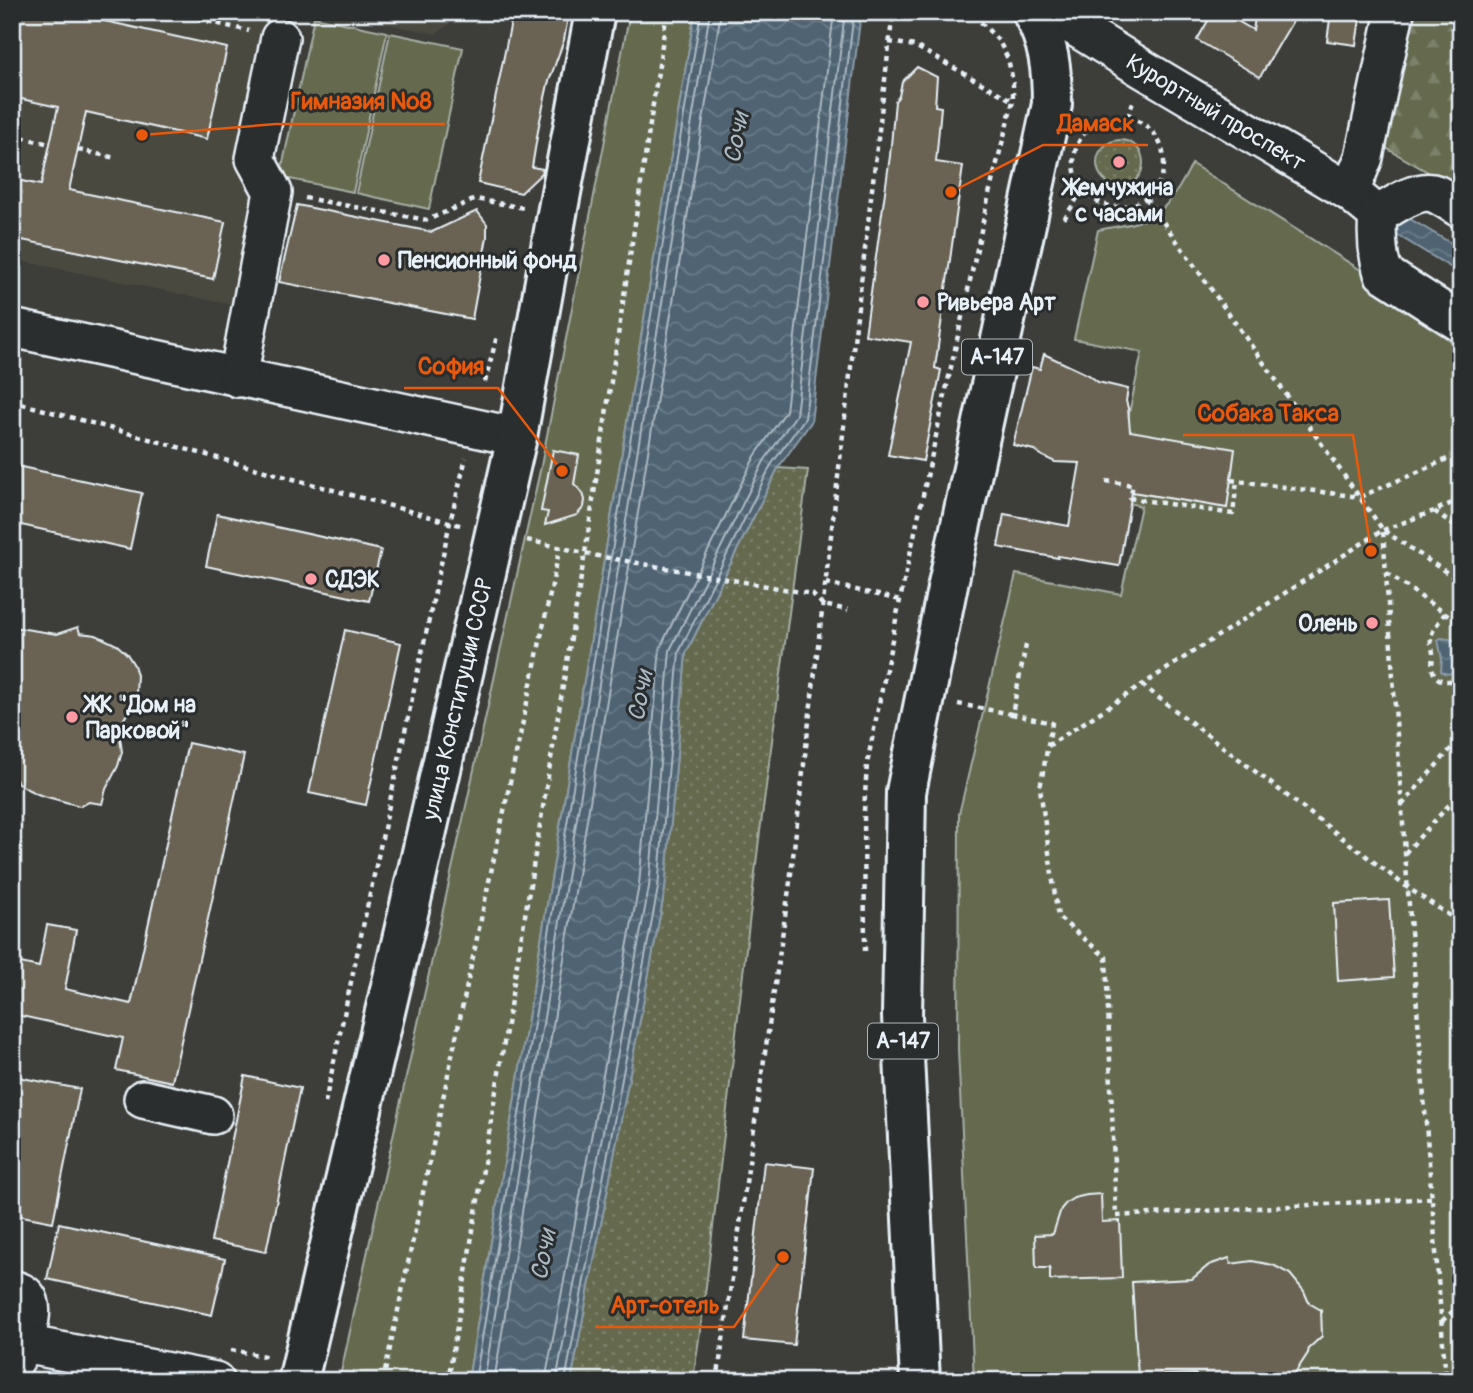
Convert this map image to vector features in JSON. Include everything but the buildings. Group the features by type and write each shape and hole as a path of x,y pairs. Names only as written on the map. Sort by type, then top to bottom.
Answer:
{"main road":[{"name":"улица Конституции СССР","path":"279,1369 405,927 517,437 595,12"},
{"name":"А-147","path":"920,1381 902,1016 906,792 947,583 1052,104 1052,72 1045,40 1032,12"}],"street":[{"name":"Курортный проспект","path":"1051,12 1350,192 1378,215"},
{"path":"1350,192 1364,157 1395,12"},
{"path":"238,378 273,192 255,159 280,38"},
{"path":"1461,209 1433,193 1418,194 1378,215 1377,245 1383,274 1461,323"},
{"path":"12,328 517,437"},
{"path":"143,1099 213,1115"},
{"path":"12,1289 24,1294 31,1305 18,1355 215,1381"}],"path":[{"path":"169,12 280,38"},
{"path":"448,1381 585,553 667,12"},
{"path":"717,1381 790,882 893,12"},
{"path":"826,583 900,600 989,194 1013,101 1013,81 1008,59 999,41 971,12"},
{"path":"889,42 915,46 1013,101"},
{"path":"1128,117 1152,131 1163,149 1164,164 1160,183 1146,198 1133,205 1113,207 1098,202 1087,193 1076,176 1074,161 1077,146 1088,129 1110,118 1128,117"},
{"path":"12,135 50,144"},
{"path":"78,150 116,158"},
{"path":"273,192 427,220 476,199 557,214"},
{"path":"1146,198 1383,530 1461,582"},
{"path":"12,401 450,522"},
{"path":"1106,481 1132,485 1130,498 1233,514 1234,480 1360,497 1461,453"},
{"path":"324,1104 450,522 467,457"},
{"path":"1048,747 1383,530 1461,499"},
{"path":"1434,511 1461,530"},
{"path":"1383,530 1446,1381"},
{"path":"526,539 598,556 812,594 823,605 848,610"},
{"path":"383,1381 560,547"},
{"path":"1386,572 1461,625"},
{"path":"1445,614 1431,637 1433,671 1438,679 1445,682 1461,678"},
{"path":"1026,645 1012,714 1052,723 1040,788 1058,917 1105,957 1116,1216 1432,1198"},
{"path":"1142,685 1408,888 1461,923"},
{"path":"1402,806 1461,737"},
{"path":"1405,853 1461,792"},
{"path":"1441,1322 1461,1304"}],"shaded area":[{"path":"12,12 296,12 239,306 12,259"},
{"path":"329,12 466,12 436,34"}],"green space":[{"path":"630,12 695,12 468,1381 339,1381 541,466"},
{"path":"1413,12 1461,12 1461,191 1386,148"},
{"path":"314,17 387,32 353,192 280,177"},
{"path":"390,33 463,48 429,209 356,193"},
{"path":"1120,140 1136,147 1143,163 1136,179 1120,186 1104,179 1097,163 1104,147"},
{"path":"1192,164 1461,333 1461,1381 974,1381 958,1050 959,814 1016,574 1121,594 1141,506 1111,499 1142,352 1074,339 1098,230 1136,222 1157,213 1173,197"},
{"path":"778,468 808,470 759,839 693,1381 571,1381 665,889 686,653"}],"water":[{"name":"Сочи","path":"695,12 861,12 811,422 778,468 686,653 665,889 571,1381 468,1381"},
{"path":"1405,216 1461,249 1461,261 1455,270 1394,233"},
{"path":"1441,638 1461,641 1461,669 1453,673 1441,671 1442,659 1438,640"}],"place":[{"name":"Гимназия №8","path":"142,135"},
{"name":"Жемчужина с часами","path":"1119,162"},
{"name":"Дамаск","path":"951,192"},
{"name":"Пенсионный фонд","path":"384,260"},
{"name":"Ривьера Арт","path":"923,302"},
{"name":"София","path":"562,471"},
{"name":"Собака Такса","path":"1371,551"},
{"name":"СДЭК","path":"311,579"},
{"name":"Олень","path":"1372,623"},
{"name":"ЖК \"Дом на Парковой\"","path":"72,717"},
{"name":"Арт-отель","path":"783,1257"}]}
